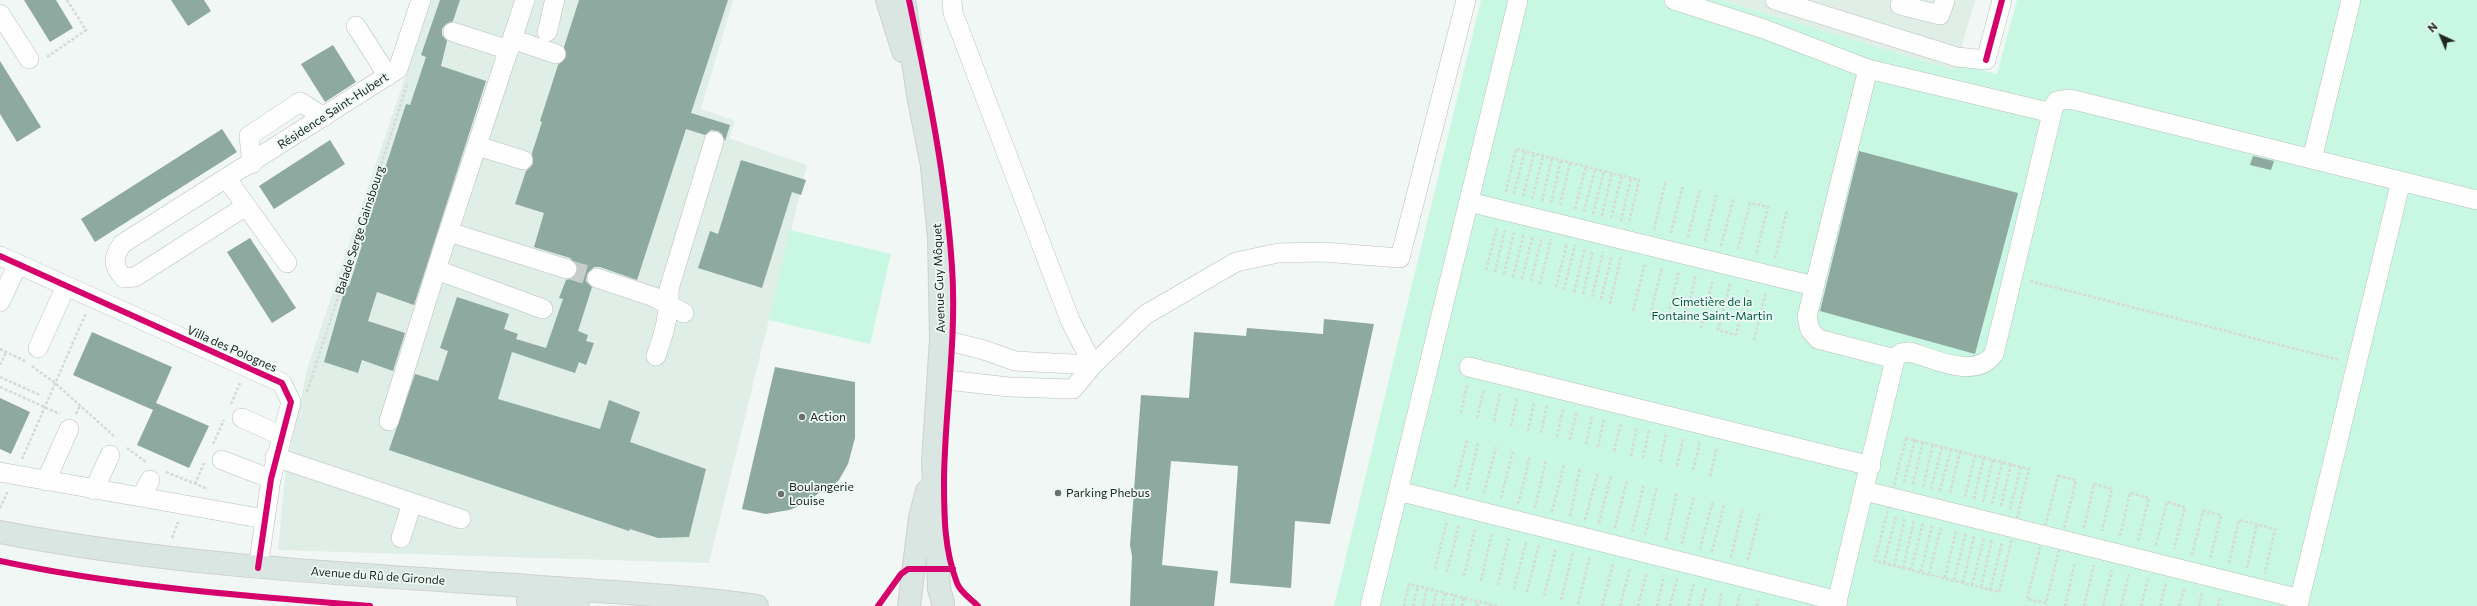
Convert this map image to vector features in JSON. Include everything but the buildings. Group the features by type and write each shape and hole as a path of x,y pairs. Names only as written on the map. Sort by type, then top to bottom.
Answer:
{"main road":[{"name":"Avenue Guy Môquet","path":"887,0 918,96"},
{"name":"Avenue Guy Môquet","path":"904,0 918,96 932,166 939,237 941,339 933,462 939,589 946,605"},
{"name":"Avenue Guy Môquet","path":"910,606 920,518 933,462"},
{"name":"Avenue du Rû de Gironde","path":"0,532 160,558 258,568 594,591 757,606"},
{"name":"Avenue du Rû de Gironde","path":"0,544 35,552 200,575 578,606"},
{"path":"910,606 931,601 946,605"}],"street":[{"name":"Résidence Saint-Hubert","path":"246,206 135,278 124,278 114,264 116,253 122,244 252,164 398,69 421,0"},
{"path":"389,421 449,232 526,0"},
{"path":"547,32 551,20 550,15 555,0"},
{"path":"952,0 954,13 960,31 1070,320 1093,365"},
{"path":"938,379 1009,386 1073,389 1093,365 1145,315 1236,262 1278,253 1301,252 1400,258 1466,0"},
{"path":"1370,606 1518,0"},
{"path":"1674,0 1764,29 1868,69 2052,113"},
{"path":"1777,0 1957,57 1986,60 2002,0"},
{"path":"1900,4 1940,15 1945,0"},
{"path":"2312,159 2351,0"},
{"path":"0,14 29,59"},
{"path":"356,26 388,76"},
{"path":"453,32 556,54"},
{"path":"1868,69 1807,317 1813,335 1818,339 1896,359"},
{"path":"1398,491 1660,556 1837,603 1896,359 1901,353 1906,352 1962,367 1978,366 1985,363 1996,349 2052,113 2057,101 2070,99 2477,200"},
{"path":"252,164 249,136 300,102 324,117"},
{"path":"677,309 669,289 714,142"},
{"path":"477,146 523,160"},
{"path":"227,179 287,263"},
{"path":"1865,491 2252,587 2299,602 2401,181"},
{"path":"1469,202 1814,286"},
{"path":"449,232 567,269"},
{"name":"Villa des Polognes","path":"0,256 282,383 291,402 271,479 258,568"},
{"path":"0,302 18,264"},
{"path":"437,270 543,309"},
{"path":"597,278 654,296 677,309"},
{"path":"38,348 66,286"},
{"path":"656,356 666,328 677,309"},
{"path":"941,339 984,350 1015,361 1093,365"},
{"path":"1589,396 1871,466"},
{"path":"242,418 282,436"},
{"path":"46,481 68,423"},
{"path":"94,490 116,445"},
{"path":"276,457 461,519"},
{"path":"222,460 271,479"},
{"path":"7,474 94,490 151,478 265,519"},
{"path":"401,538 412,503"}],"path":[{"path":"29,59 39,62 86,30 67,0"},
{"path":"1486,270 1516,149 1639,180 1610,304"},
{"path":"2014,276 2356,364"},
{"path":"0,508 7,474 45,407 93,298"},
{"path":"0,349 26,362 55,383 151,478 216,492"},
{"path":"0,365 6,352"},
{"path":"0,377 40,395"},
{"path":"0,387 45,407 68,423"},
{"path":"1494,421 1589,396"},
{"path":"1511,426 1589,396"},
{"path":"1528,431 1589,396"},
{"path":"1541,433 1589,396"},
{"path":"1557,437 1589,396"},
{"path":"1570,440 1589,396"},
{"path":"1586,444 1589,396"},
{"path":"1589,396 1598,447"},
{"path":"1589,396 1614,452"},
{"path":"1589,396 1631,456"},
{"path":"1589,396 1643,458"},
{"path":"1589,396 1660,462"},
{"path":"1589,396 1677,466"},
{"path":"1461,413 1589,396 1710,476"},
{"path":"1477,418 1589,396 1693,470"},
{"path":"1561,600 1564,464"},
{"path":"1544,596 1580,468"},
{"path":"1527,592 1598,472"},
{"path":"1627,480 1660,556 1688,606"},
{"path":"1644,484 1670,606"},
{"path":"1657,487 1660,556 1657,606"},
{"path":"1660,556 1677,492"},
{"path":"1638,606 1660,556 1694,496"},
{"path":"1620,606 1660,556 1713,501"},
{"path":"1602,606 1724,504"},
{"path":"2179,606 2203,511 2221,515"},
{"path":"2218,606 2239,520 2275,529 2252,587"},
{"path":"2252,587 2257,524"},
{"path":"1404,606 1410,584 1478,601 1488,605 1497,606"},
{"path":"1413,606 1418,586"},
{"path":"1423,606 1427,588"},
{"path":"1433,606 1437,591"},
{"path":"1442,606 1445,593"},
{"path":"1452,606 1455,595"},
{"path":"1462,606 1464,598"},
{"path":"1477,606 1478,601"}],"shaded area":[{"path":"431,0 733,0 701,109 735,121 729,138 807,165 709,563 278,550 286,467 308,366"},
{"path":"1721,0 1975,0 1955,70"}],"green space":[{"name":"Cimetière de la Fontaine Saint-Martin","path":"1481,0 1721,0 1954,70 1957,64 1997,74 2017,0 2477,0 2477,606 1334,606"},
{"path":"790,230 891,254 870,344 769,320"}],"tunnel":[{"path":"567,269 597,278"}],"cycle path":[{"path":"909,0 941,166 952,267 953,320 944,479 944,506 947,545 958,586 978,606"},
{"path":"1986,60 2002,0"},
{"path":"0,256 282,383 291,402 271,479 258,568"},
{"path":"0,561 91,578 184,590 370,606"},
{"path":"878,606 901,574 908,569 953,569"}],"place":[{"name":"Action","path":"802,417"},
{"name":"Parking Phebus","path":"1058,493"},
{"name":"Boulangerie Louise","path":"781,494"}]}
